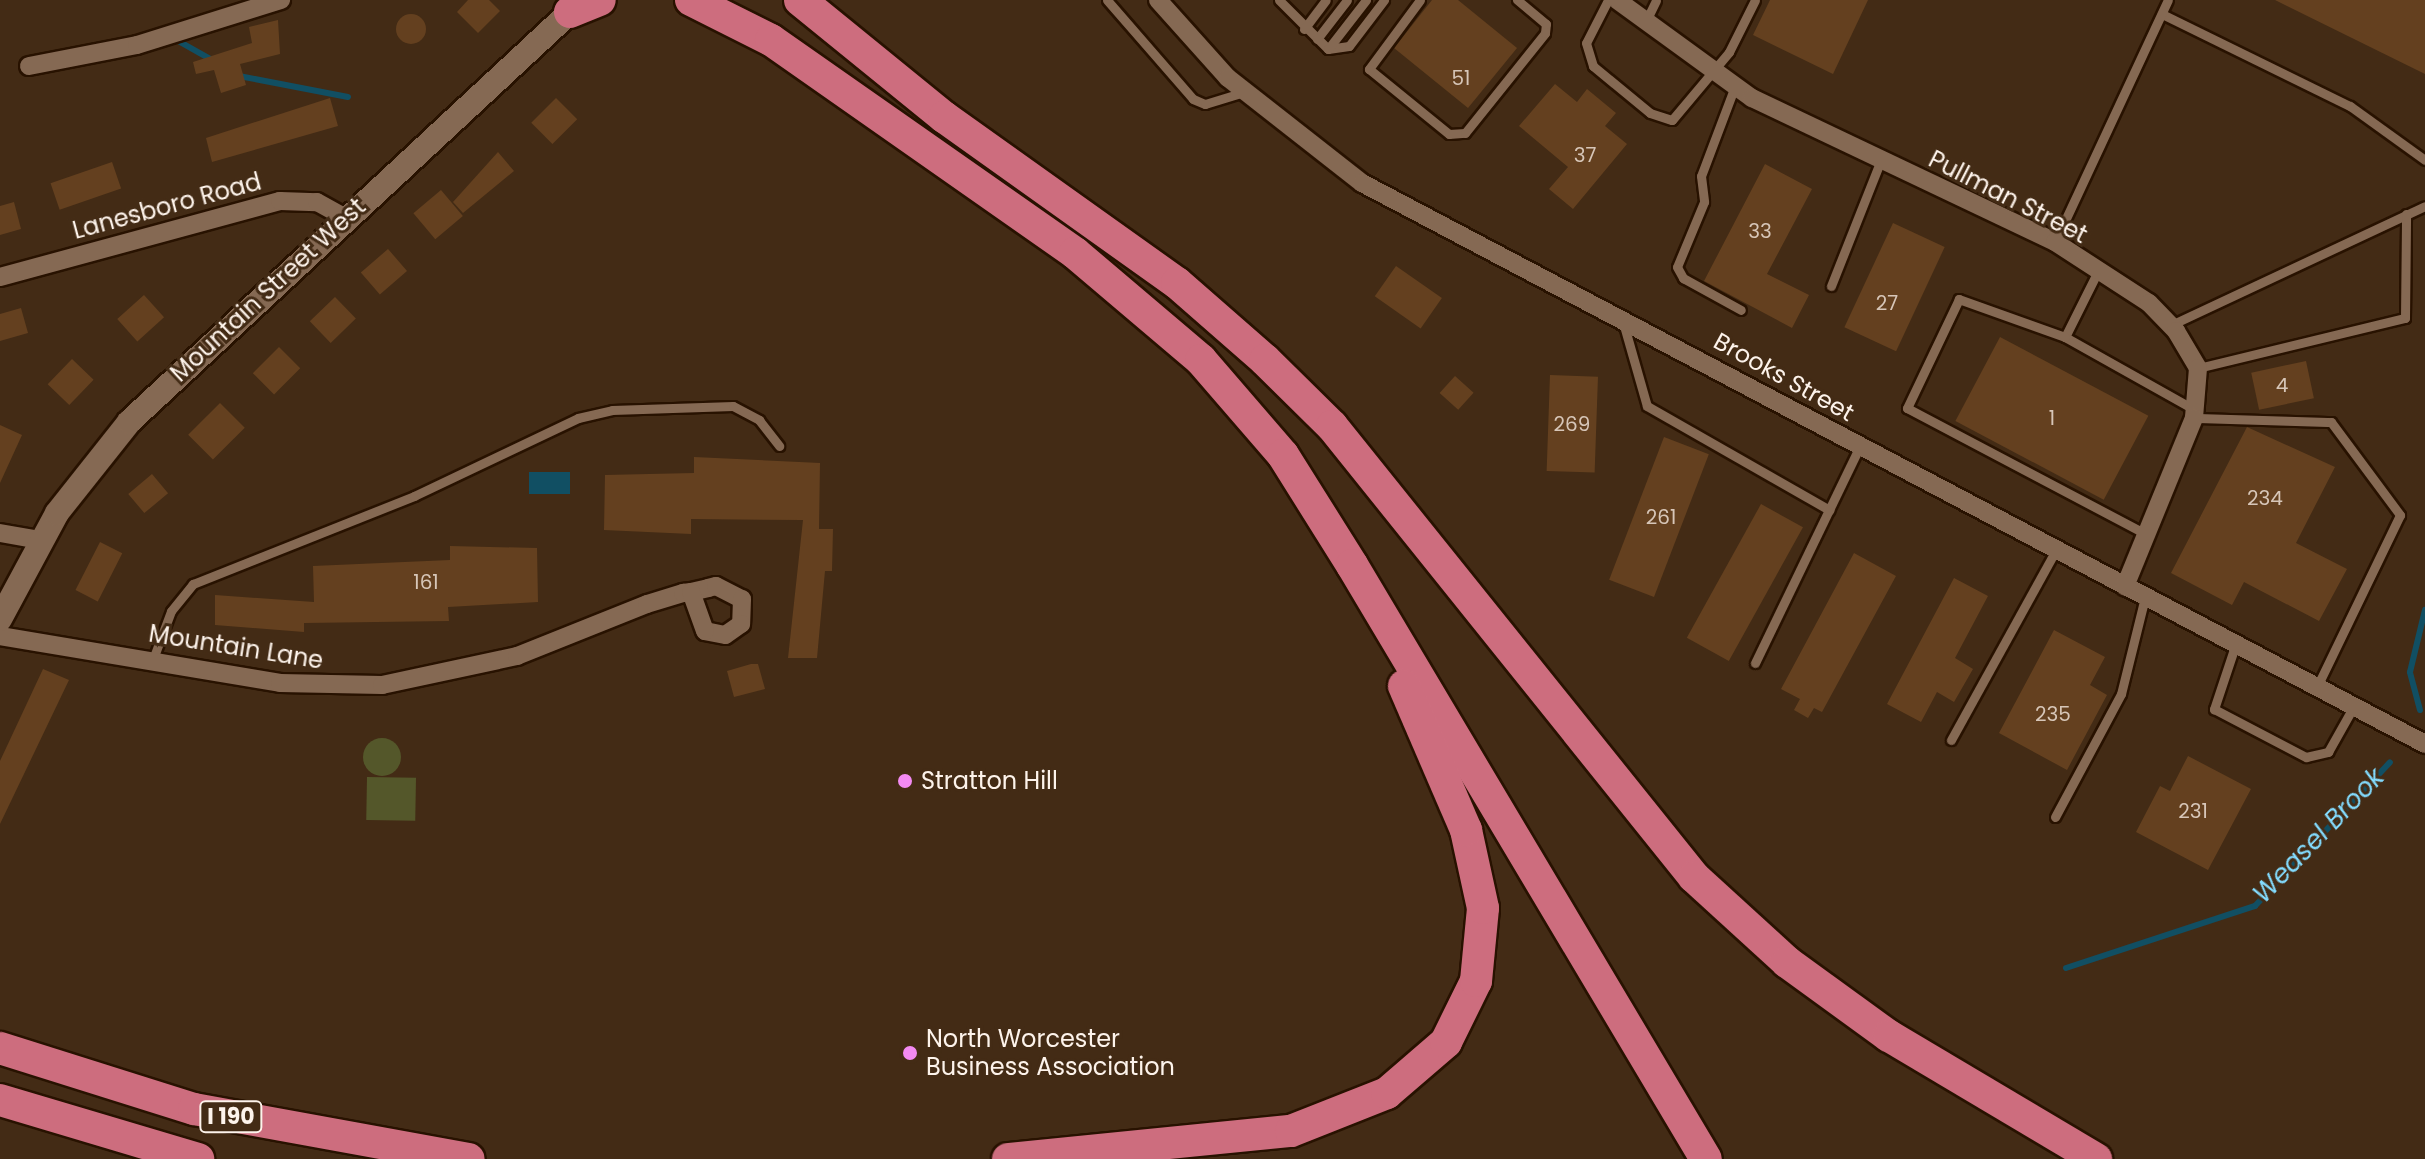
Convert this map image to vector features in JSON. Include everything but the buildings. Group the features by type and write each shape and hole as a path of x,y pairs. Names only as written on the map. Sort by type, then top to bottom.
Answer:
{"highway":[{"path":"576,6 600,0"},
{"path":"691,0 771,40 1075,253 1201,360 1283,455 1370,593 1706,1159"},
{"path":"731,0 771,40"},
{"path":"801,0 944,117 1177,283 1265,360 1332,426 1694,877 1787,962 1889,1036 2096,1159"},
{"path":"1008,1159 1291,1131 1406,1081 1451,1034 1482,958 1480,883 1455,801 1370,593"},
{"name":"I 190","path":"0,1048 194,1109 468,1159"},
{"name":"I 190","path":"0,1100 198,1159"}],"main road":[{"name":"Mountain Street West","path":"0,619 40,540 129,422 576,6"}],"street":[{"path":"29,66 137,45 281,0"},
{"name":"Brooks Street","path":"1158,0 1244,92 1362,183 1621,316 1860,446 2355,704 2425,744"},
{"name":"Pullman Street","path":"1617,0 1735,86 1881,160 2055,242 2171,325 2198,368"},
{"name":"Lanesboro Road","path":"0,277 280,201 317,202 346,218"},
{"path":"2125,586 2195,414 2198,368"},
{"path":"0,533 40,540"},
{"name":"Mountain Lane","path":"0,636 334,687 445,677 691,592"}],"lane":[{"path":"1107,0 1193,99 1205,104 1244,92"},
{"path":"1279,0 1304,29 1328,49"},
{"path":"1304,29 1326,0"},
{"path":"1317,39 1347,0"},
{"path":"1328,49 1366,0"},
{"path":"1328,49 1349,46 1384,0"},
{"path":"1420,0 1369,69 1449,134 1465,133 1545,33 1546,24 1517,0"},
{"path":"1530,11 1539,0"},
{"path":"1608,0 1586,43 1593,66 1650,113 1672,120 1712,70 1752,1"},
{"path":"1645,23 1656,0"},
{"path":"2055,242 2168,0"},
{"path":"2162,14 2350,106 2425,160"},
{"path":"1735,86 1701,176 1704,202 1677,267 1683,278 1741,310"},
{"path":"1831,286 1881,160"},
{"path":"2171,325 2425,206"},
{"path":"2198,368 2405,318 2406,214"},
{"path":"2065,337 2098,271"},
{"path":"2147,535 1907,408 1959,299 2065,337 2195,414 2331,422 2400,515 2318,685"},
{"path":"1621,316 1647,406 1829,510"},
{"path":"153,659 171,611 193,584 414,496 578,418 612,410 733,406 759,420 779,446"},
{"path":"1755,663 1860,446"},
{"path":"1951,740 2056,550"},
{"path":"2055,817 2121,694 2145,597"},
{"path":"2236,643 2214,709 2306,757 2328,752 2355,704"}],"green space":[{"path":"382,738 395,744 401,757 395,770 382,776 369,770 363,757 369,744"},
{"path":"367,777 416,778 415,821 366,820"}],"water":[{"path":"529,472 570,472 570,494 529,494"}],"waterway":[{"path":"173,38 212,60"},
{"path":"239,76 348,97"},
{"name":"Weasel Brook","path":"2420,710 2410,672 2425,610"},
{"name":"Weasel Brook","path":"2066,968 2255,906 2390,762"}],"place":[{"name":"Stratton Hill","path":"905,781"},
{"name":"North Worcester Business Association","path":"910,1053"}]}
